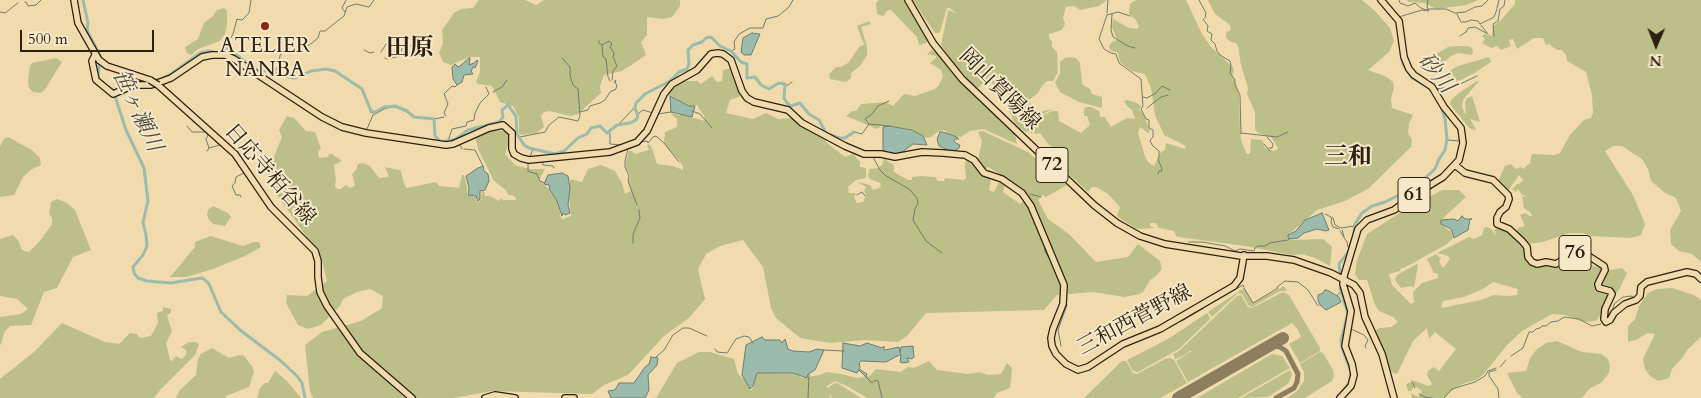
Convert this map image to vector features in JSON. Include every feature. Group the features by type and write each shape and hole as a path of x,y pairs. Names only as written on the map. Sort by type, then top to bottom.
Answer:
{"main road":[{"path":"74,0 78,23 99,60"},
{"name":"岡山賀陽線","path":"909,0 944,58 962,79 1089,200 1132,233 1156,242 1199,250 1294,260 1317,267 1354,285 1360,293 1365,317 1382,354 1394,398"},
{"name":"61","path":"1340,398 1351,386 1354,375 1345,346 1345,337 1351,316 1343,289 1343,279 1356,234 1361,224 1367,220 1394,210 1438,180 1455,165 1461,154 1463,143 1461,128 1444,108 1432,87 1414,75 1409,69 1404,57 1399,21 1381,0"},
{"name":"三和西菅野線","path":"99,60 92,61 96,80 114,93 134,85 151,85 164,82 202,56 212,54 225,55 322,117 342,127 366,134 446,145 489,128 503,125 512,133 512,149 516,156 524,160 610,152 637,142 647,132 664,94 672,84 697,70 710,54 720,53 727,56 730,60 742,91 747,98 754,102 788,110 802,123 845,146 864,154 881,154 895,157 922,152 943,152 965,156 974,160 984,173 1002,179 1022,193 1031,206 1064,285 1063,304 1053,329 1052,346 1056,354 1066,364 1078,370 1088,367 1123,344 1160,329 1231,288 1240,278 1244,255"},
{"name":"日応寺栢谷線","path":"99,60 158,85 235,154 271,207 315,251 318,261 320,292 327,306 360,353 412,398"},
{"name":"76","path":"1455,165 1465,173 1484,176 1493,180 1508,195 1509,199 1506,207 1500,212 1498,224 1509,229 1522,241 1532,262 1537,264 1546,262 1556,264 1570,254 1584,253 1604,266 1605,270 1598,285 1599,288 1610,291 1612,294 1605,309 1605,321 1610,320 1614,313 1623,305 1637,299 1640,296 1641,286 1649,281 1690,272 1697,274 1701,279"},
{"path":"484,398 495,395 515,398"},
{"path":"565,398 574,398"}],"green space":[{"path":"479,0 525,0 536,5 544,0 680,0 680,6 672,17 663,19 647,17 647,35 641,42 646,55 622,71 604,75 600,86 601,93 578,114 570,116 550,111 544,112 541,116 544,127 536,133 522,135 519,133 519,117 513,106 500,102 492,86 476,82 480,72 480,57 469,57 451,65 443,62 439,53 443,43 442,30 454,13 461,9 473,8"},
{"path":"879,0 905,0 929,40 919,45 917,37 891,10 888,10 883,16 877,14 876,3"},
{"path":"913,0 1107,0 1099,6 1080,10 1074,6 1066,7 1063,18 1065,24 1062,30 1049,34 1052,47 1057,52 1058,72 1053,81 1047,81 1038,93 1029,100 1034,113 1053,109 1030,121 1033,130 1032,134 1021,129 1014,122 1009,111 1009,95 987,80 978,88 974,86 950,59 941,45 948,11 957,14 950,8 947,8 941,29 939,33 935,33"},
{"path":"1136,0 1186,0 1202,34 1211,47 1233,67 1232,76 1239,96 1240,134 1247,154 1250,154 1251,139 1262,140 1265,148 1274,151 1278,148 1271,137 1258,133 1255,129 1255,112 1247,94 1248,88 1238,46 1226,38 1226,32 1231,30 1230,25 1215,14 1208,0 1362,0 1390,28 1394,41 1389,52 1368,70 1387,77 1393,82 1392,108 1413,115 1408,133 1412,140 1411,147 1368,189 1345,201 1317,210 1288,235 1287,239 1291,240 1323,239 1332,247 1330,266 1302,254 1292,255 1179,237 1176,236 1174,231 1159,228 1156,223 1150,223 1150,226 1155,228 1137,229 1118,217 1120,207 1108,194 1096,187 1092,187 1088,192 1057,163 1058,151 1048,144 1040,133 1034,134 1033,120 1052,111 1058,111 1059,121 1081,133 1090,125 1087,116 1084,116 1084,109 1086,107 1099,111 1100,117 1105,117 1111,127 1127,118 1135,119 1132,110 1124,101 1127,100 1141,106 1139,110 1143,113 1150,131 1148,133 1140,127 1138,133 1148,162 1154,166 1161,152 1165,150 1166,143 1185,149 1186,146 1164,135 1155,115 1151,88 1145,74 1132,71 1120,62 1118,53 1110,50 1109,46 1117,40 1112,27 1113,19 1129,28 1137,29 1139,26 1129,14 1130,4"},
{"path":"1407,0 1479,0 1466,5 1437,9 1424,3 1408,2"},
{"path":"1515,0 1701,0 1701,262 1692,254 1679,251 1671,244 1670,230 1681,211 1676,198 1665,193 1651,181 1648,169 1642,159 1622,146 1613,146 1605,151 1633,195 1645,224 1641,235 1631,238 1569,233 1543,242 1527,244 1516,233 1518,228 1525,226 1520,215 1525,213 1532,217 1531,213 1524,208 1522,197 1527,196 1522,195 1518,189 1516,192 1512,189 1523,180 1519,175 1508,191 1498,181 1505,166 1511,164 1516,169 1521,167 1523,169 1530,163 1532,154 1554,155 1560,153 1570,135 1584,120 1591,118 1593,113 1592,95 1586,72 1567,61 1566,55 1562,50 1557,50 1549,44 1546,45 1543,38 1534,38 1517,49 1513,39 1509,40 1511,46 1501,50 1497,46 1491,48 1482,43 1485,39 1482,36 1484,34 1492,36 1493,26 1515,4"},
{"path":"224,8 227,11 227,25 225,34 220,41 198,49 191,55 187,53 185,47 198,39 204,23 217,10"},
{"path":"869,21 871,24 861,27 867,46 867,55 860,66 851,73 851,78 846,82 830,79 829,74 836,67 848,63 860,46 864,45 857,26"},
{"path":"1448,47 1472,48 1472,55 1458,53 1443,63 1438,64 1435,62 1434,58 1438,53"},
{"path":"932,50 1015,134 1017,144 983,129 970,131 961,137 950,135 944,130 926,138 911,129 883,125 877,129 846,116 852,111 856,111 861,104 886,102 893,106 904,94 915,96 935,89 943,76 941,70 930,63 936,58 936,56 927,54"},
{"path":"1070,57 1076,58 1080,63 1082,84 1090,89 1092,94 1102,97 1102,108 1079,102 1060,92 1055,83 1060,73 1060,62"},
{"path":"1489,57 1491,62 1461,80 1453,82 1445,76 1458,66"},
{"path":"56,58 62,62 44,91 40,93 33,92 29,88 28,81 32,63"},
{"path":"732,68 740,93 739,97 730,100 726,113 753,119 766,113 778,119 791,118 807,128 807,130 811,132 812,130 824,137 827,143 845,157 853,154 860,162 860,167 866,168 866,178 856,180 848,187 849,193 856,194 854,197 857,203 863,202 866,195 864,191 866,187 857,182 870,185 873,190 881,187 880,183 870,179 868,175 870,169 878,168 882,165 884,159 894,165 894,172 908,180 912,180 912,177 921,176 935,177 938,181 944,181 945,178 964,180 966,178 966,159 978,171 991,179 989,190 994,192 999,182 1005,184 1003,192 1020,204 1028,198 1019,186 988,167 984,171 980,167 978,160 982,141 978,132 983,131 1028,152 1067,185 1046,197 1042,195 1038,200 1048,219 1069,234 1096,262 1128,257 1138,244 1160,261 1162,269 1150,280 1140,294 1125,297 1093,292 1057,295 1044,310 926,313 907,336 898,342 865,340 830,343 800,338 776,318 771,308 763,267 743,240 720,246 706,254 698,269 705,299 689,318 664,336 628,375 604,385 592,394 492,391 454,398 313,398 310,391 305,345 322,332 361,321 382,308 383,296 370,289 357,292 343,299 340,306 321,325 308,329 298,325 286,303 287,295 307,296 327,281 319,249 308,239 270,185 267,174 282,137 279,130 287,116 294,118 306,131 315,132 321,149 318,151 319,158 328,157 329,154 332,154 342,161 334,165 335,186 337,189 341,189 346,185 350,188 355,185 352,174 358,164 363,163 370,166 379,178 389,177 385,167 401,171 407,188 436,182 439,186 459,188 462,175 464,175 467,195 476,197 478,202 481,199 482,190 485,196 490,196 499,201 501,198 503,200 516,200 516,198 508,195 506,190 494,181 478,149 475,136 494,130 506,131 509,134 510,140 505,154 515,165 530,169 545,169 539,180 548,188 558,203 561,218 563,219 571,216 570,179 582,182 588,169 601,165 615,171 622,183 625,194 631,191 628,182 630,178 629,173 626,168 629,151 635,154 648,150 647,145 649,144 657,164 673,166 683,170 679,160 667,148 664,142 665,132 677,127 677,119 671,114 705,121 704,115 697,105 689,106 668,94 681,81 697,81 701,84 712,76 717,82 722,81 723,70"},
{"path":"1479,81 1463,100 1462,107 1466,116 1465,102 1467,98 1472,96 1480,122 1470,119 1476,129 1474,130 1469,128 1450,104 1451,100 1459,93"},
{"path":"8,137 32,150 40,158 41,165 32,169 23,177 14,195 0,197 0,146 4,139"},
{"path":"1442,190 1459,190 1466,197 1441,220 1441,224 1451,232 1453,238 1447,244 1401,268 1400,271 1389,274 1392,285 1411,304 1414,302 1413,292 1422,283 1438,278 1438,274 1434,273 1427,259 1436,254 1441,259 1439,261 1443,268 1450,259 1448,256 1437,253 1469,237 1474,239 1482,235 1484,228 1487,227 1497,237 1494,230 1500,228 1505,232 1509,230 1525,249 1527,260 1557,266 1570,260 1611,270 1622,268 1627,273 1620,288 1596,321 1583,322 1565,315 1552,314 1522,331 1507,345 1483,375 1476,380 1455,388 1444,398 1412,398 1411,393 1418,397 1422,391 1415,386 1411,391 1408,391 1406,384 1415,381 1429,386 1432,384 1427,375 1428,371 1434,367 1439,371 1456,349 1435,332 1429,339 1427,328 1413,341 1397,374 1391,372 1380,340 1374,331 1380,328 1391,327 1398,322 1393,317 1379,311 1375,305 1367,280 1359,280 1355,274 1357,260 1367,234 1398,214","holes":["1493,282 1518,289 1517,295 1494,295 1481,300 1441,308 1443,301 1464,297 1483,289"]},
{"path":"57,199 67,203 75,210 91,250 73,257 57,288 44,292 31,325 10,326 5,331 0,346 0,317 21,314 28,309 17,299 0,296 0,239 13,235 18,240 22,250 29,252 52,224 52,218 49,213 51,202"},
{"path":"213,206 228,213 231,217 225,226 213,224 209,220 208,210"},
{"path":"211,236 243,246 259,242 261,247 245,256 213,269 186,277 170,277 195,247 195,242"},
{"path":"1417,264 1414,288 1411,286 1401,288 1395,280 1397,275"},
{"path":"1284,286 1287,291 1280,291 1252,307 1249,306 1242,294 1238,293 1212,317 1208,312 1244,288 1253,303"},
{"path":"1672,288 1694,295 1701,300 1701,337 1687,350 1672,369 1669,378 1658,381 1650,376 1645,369 1643,359 1655,334 1648,333 1628,342 1628,326 1635,319 1639,306 1648,293 1657,289"},
{"path":"1283,292 1289,295 1320,351 1300,363 1289,344 1301,337 1292,323 1188,382 1176,361 1192,351 1176,359 1173,354 1179,351 1237,296 1241,295 1248,307 1252,308"},
{"path":"163,307 171,309 167,316 172,331 166,343 170,360 172,361 176,356 182,359 186,355 186,350 181,347 189,342 196,342 199,345 195,355 154,398 0,398 0,379 34,352 62,323 105,342 119,344 130,333 137,334 140,338 151,336 158,323 157,313 163,311"},
{"path":"1207,313 1210,318 1209,320 1179,349 1138,372 1133,371 1127,360 1168,339"},
{"path":"1557,341 1582,352 1601,354 1608,359 1609,373 1601,383 1590,388 1582,398 1522,398 1517,393 1507,373 1526,371 1530,358 1537,349 1546,343"},
{"path":"212,348 229,358 240,355 244,356 254,372 249,387 226,396 226,398 176,398 180,390 196,375 198,359 201,354"},
{"path":"699,352 710,352 734,359 738,374 747,382 750,390 752,390 757,373 795,374 802,378 827,372 857,378 871,375 876,369 901,372 908,367 914,368 929,361 937,370 968,374 979,372 988,375 1001,374 1007,363 1012,368 1010,388 997,393 994,398 867,398 835,381 827,386 831,396 829,398 656,398 677,363"},
{"path":"1320,352 1323,353 1333,370 1334,376 1332,381 1305,398 1287,398 1297,391 1304,381 1304,372 1300,364"},
{"path":"1272,354 1282,356 1290,368 1238,398 1197,398"},
{"path":"1170,358 1174,360 1187,383 1160,398 1084,398 1122,361 1126,361 1133,373 1137,374"},
{"path":"1290,370 1292,375 1289,383 1268,397 1241,398"},
{"path":"275,371 287,381 301,398 257,398 260,388 265,383 268,383"},
{"path":"835,383 861,398 831,398 828,389"}],"shaded area":[{"path":"752,33 760,34 751,55 744,55 741,52 743,38"},
{"path":"469,58 469,65 478,61 475,68 473,67 471,71 473,74 464,75 462,82 457,85 453,79 452,67 455,64 458,67 460,66"},
{"path":"670,96 689,106 695,106 692,117 671,112"},
{"path":"889,126 912,130 923,136 927,145 913,144 898,155 885,152 883,150 883,127"},
{"path":"940,132 957,137 959,139 954,141 960,145 959,148 954,151 939,146 937,139"},
{"path":"483,166 484,171 488,174 489,181 485,190 480,191 480,199 478,201 476,196 468,195 469,188 466,176"},
{"path":"562,173 568,176 570,188 568,205 570,213 565,215 563,213 562,216 549,185 544,184 548,175"},
{"path":"1322,213 1329,230 1317,229 1304,233 1298,238 1288,238 1288,235 1296,231 1305,220"},
{"path":"1462,216 1465,219 1470,219 1468,230 1454,238 1451,229 1441,224 1441,220 1454,219 1458,221"},
{"path":"1325,290 1339,297 1341,302 1326,310 1320,305 1318,300 1318,295"},
{"path":"762,337 765,340 780,340 782,343 785,339 788,349 793,351 809,352 817,349 824,350 815,370 808,374 807,378 793,373 757,373 753,386 750,389 742,375 746,345"},
{"path":"843,343 860,346 867,343 882,348 884,346 884,350 899,347 900,353 901,347 913,346 914,357 912,359 907,358 909,362 903,363 900,362 901,354 886,362 861,361 859,369 867,374 866,377 859,370 857,373 842,368"},
{"path":"651,357 658,358 657,365 648,375 649,390 645,398 611,398 608,391 615,390 619,383 634,383 649,364"}],"waterway":[{"path":"25,2 28,6 36,5 41,0"},
{"name":"笹ヶ瀬川","path":"83,0 88,23 87,30 100,56 98,77"},
{"path":"227,48 237,19 242,20 249,13 251,0"},
{"path":"345,12 342,8 346,0"},
{"path":"274,72 279,65 280,55 289,50 308,46 318,38 320,31 325,31 344,16 347,7 356,4 369,7 374,0"},
{"path":"731,51 735,49 734,42 739,34 750,28 763,28 766,19 778,16 789,7 793,0"},
{"path":"1107,13 1108,0"},
{"path":"1199,0 1206,13 1205,18"},
{"path":"1399,0 1400,3 1408,6 1415,3 1426,10 1428,9 1428,0"},
{"path":"1399,17 1422,10 1429,11 1428,9 1446,9 1455,13 1465,12 1482,6 1488,0"},
{"path":"1497,8 1499,0"},
{"path":"1494,36 1493,24 1498,21 1500,9 1504,6 1505,0"},
{"path":"0,12 5,13 18,3"},
{"path":"1457,14 1461,22 1471,20 1478,21 1480,24 1494,17 1497,9"},
{"path":"1107,15 1118,12 1130,16"},
{"path":"1112,14 1111,30 1113,37 1135,48"},
{"path":"1107,15 1099,39 1104,49 1116,54 1119,63 1141,79 1143,106 1141,109 1146,119 1149,120 1149,128 1153,130 1153,137 1150,140 1152,145 1159,151 1158,159 1162,171 1159,171 1158,174"},
{"path":"1203,19 1208,26 1207,31 1212,34 1211,40 1215,44 1217,51 1230,61 1230,73 1235,80 1235,85 1240,95 1241,134"},
{"path":"1481,25 1487,33"},
{"path":"1460,36 1468,28 1475,27 1488,34"},
{"path":"157,81 171,74 200,53 209,51 218,53 228,48 254,69 293,78 311,71 326,69 335,71 362,89 371,111 375,112 384,107 395,106 407,111 414,117 434,119 435,136 441,142 456,139 468,130 499,122 503,117 502,110 508,105 516,116 517,134 524,145 555,154 564,151 578,138 587,134 591,128 600,126 607,133 617,125 636,120 638,116 635,108 636,103 645,94 670,81 679,72 687,69 689,64 688,50 693,45 711,37 720,46 731,51 741,62 747,64 747,78 755,77 761,85 769,89 779,83 785,84 784,98 787,103 791,106 800,103 809,114 819,120 826,133 839,138 845,138 854,132"},
{"path":"381,52 391,38"},
{"path":"599,41 602,45 603,57 606,59 610,81"},
{"path":"602,45 609,41 612,44 610,47 614,53 613,57 617,66 613,71 612,80"},
{"path":"385,58 400,56 403,45 412,46 413,48 416,45"},
{"path":"364,50 370,53 374,52"},
{"name":"砂川","path":"1402,56 1403,64 1412,78 1430,88"},
{"path":"520,137 545,132 549,125 559,117 578,121 580,116 578,89 573,85 570,67 562,58"},
{"path":"1436,89 1456,86 1477,76"},
{"path":"493,92 502,87 507,80"},
{"path":"580,112 588,110 590,106 605,100 610,92 616,89 616,80 614,82"},
{"path":"785,85 792,82"},
{"path":"446,116 444,113 448,104 444,94 452,86 455,87 457,85"},
{"path":"1143,97 1147,98 1156,93 1162,86 1170,90"},
{"path":"448,141 452,129 466,126 467,122 474,120 480,103 489,94 486,87"},
{"name":"笹ヶ瀬川","path":"109,88 113,90 126,130 144,168 148,201 143,222 147,246 143,255 133,267 134,273 138,278 147,281 171,283 202,278 205,280 209,284 221,312 240,330 281,361 297,376 302,383 305,398"},
{"path":"1147,108 1161,97 1168,95"},
{"path":"869,124 865,119 878,106 889,101"},
{"name":"砂川","path":"1354,235 1355,224 1362,213 1372,206 1409,193 1435,169 1445,150 1447,139 1445,119 1441,106"},
{"path":"367,129 373,115 386,108 395,107 411,115"},
{"path":"619,124 635,107"},
{"path":"370,109 370,112 373,113 378,110"},
{"path":"638,114 643,110 653,113"},
{"path":"692,111 700,114 712,128"},
{"path":"658,114 671,112"},
{"path":"434,119 444,117"},
{"path":"854,132 862,134 869,124 889,126"},
{"path":"187,126 192,132 205,132 208,135 206,139 209,148"},
{"path":"609,132 610,144 621,145"},
{"path":"1241,133 1277,137 1288,132"},
{"path":"209,135 220,145"},
{"path":"637,205 625,167 628,149 639,145 641,142 647,141 648,143 656,136 679,162"},
{"path":"1267,137 1273,144 1272,148 1269,148"},
{"path":"1447,140 1460,141"},
{"path":"459,143 462,149"},
{"path":"1264,144 1270,151"},
{"path":"207,151 209,148 220,145"},
{"path":"464,149 475,150 483,166"},
{"path":"530,157 533,149"},
{"path":"961,152 971,155"},
{"path":"230,153 244,173 236,177 235,183 232,186 236,195 241,197"},
{"path":"873,157 880,170 886,176 909,189 917,198 918,203 913,220 926,241 942,253"},
{"path":"542,160 543,165 553,166 554,168"},
{"path":"528,162 528,171 537,174 540,181 545,183"},
{"path":"857,195 862,192 865,196"},
{"path":"1030,194 1041,197"},
{"path":"1029,209 1035,224"},
{"path":"633,243 633,234 640,218 639,210"},
{"path":"1325,214 1331,217"},
{"path":"1332,217 1333,227 1339,229"},
{"path":"1333,218 1335,225 1341,228 1354,226"},
{"path":"1342,230 1344,236"},
{"path":"1340,231 1348,247 1350,247"},
{"path":"1189,242 1203,242 1225,246 1235,251 1240,249 1254,251 1258,246 1265,246 1290,238"},
{"path":"1044,243 1045,252 1052,262"},
{"name":"砂川","path":"1340,274 1339,264 1349,251"},
{"path":"1277,287 1285,281 1298,282 1308,290 1318,306"},
{"path":"1205,307 1243,285 1244,287"},
{"path":"1244,288 1253,303 1278,288"},
{"name":"砂川","path":"1340,288 1348,314 1341,340 1351,372 1346,388"},
{"name":"砂川","path":"1337,296 1341,291"},
{"path":"1612,310 1615,303 1623,297 1631,296 1635,298"},
{"path":"1061,346 1058,330 1067,305"},
{"path":"1182,321 1204,308"},
{"path":"1511,356 1523,348 1529,332 1533,332 1564,317 1579,319 1592,326 1601,324"},
{"path":"656,357 664,350 673,335 683,328 689,328 707,336"},
{"path":"1351,329 1364,335 1368,340 1366,348"},
{"path":"715,349 717,352 727,353 736,339 744,336 749,337 753,343"},
{"path":"823,350 844,351"},
{"path":"1500,367 1506,360"},
{"path":"1444,398 1452,389 1475,382 1485,376 1488,371 1496,368"},
{"path":"1496,370 1489,372 1489,376 1498,389 1499,398"},
{"path":"808,398 809,374"},
{"path":"866,377 872,383 875,380 878,381 882,398"},
{"path":"1412,381 1415,388"},
{"path":"1419,394 1432,398"}],"taxiway":[{"path":"1270,345 1280,347 1286,351 1298,374 1294,388 1276,398"}],"runway":[{"path":"1178,398 1283,338"}],"place":[{"name":"ATELIER NANBA","path":"265,26"}],"district":[{"name":"田原","path":"410,49"},
{"name":"三和","path":"1348,158"}]}
